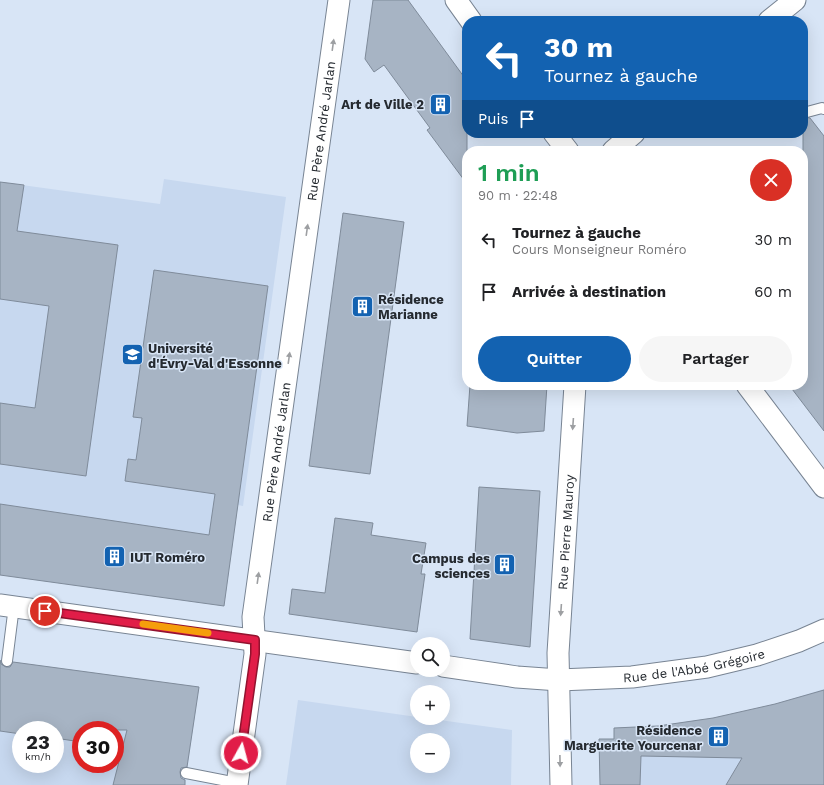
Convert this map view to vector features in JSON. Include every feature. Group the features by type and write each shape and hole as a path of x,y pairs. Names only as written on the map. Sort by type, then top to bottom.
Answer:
{"street":[{"name":"Rue Père André Jarlan","path":"237,784 255,654 253,617 340,0"},
{"path":"456,0 468,16"},
{"path":"775,16 795,0"},
{"path":"558,138 564,146"},
{"path":"619,146 628,138"},
{"name":"Rue Pierre Mauroy","path":"561,785 558,653 575,390"},
{"path":"751,390 824,487"},
{"path":"7,606 410,662"},
{"name":"Rue de l'Abbé Grégoire","path":"450,667 517,677 559,680 632,677 706,667 757,655 824,630"}],"lane":[{"path":"808,112 822,108 824,109"},
{"path":"7,606 7,661"},
{"path":"186,773 237,784"}],"shaded area":[{"name":"Université d'Évry-Val d'Essonne","path":"164,179 286,197 243,506 238,505 224,606 0,575 0,182 160,204"},
{"path":"0,660 199,687 185,785 0,785"},
{"name":"Résidence Marguerite Yourcenar","path":"824,689 824,785 600,785 599,739 614,739 614,728 658,726 713,718 775,704"},
{"path":"298,700 410,716 410,725 450,725 450,721 512,730 511,785 286,785"}],"building":[{"name":"Art de Ville 2","path":"373,0 408,0 462,74 462,138 467,138 467,146 462,146 462,177 427,130 430,128 384,65 374,72 365,59"},
{"path":"808,118 810,118 824,136 824,431 793,390 808,390 808,146 803,146 803,138 808,138"},
{"path":"0,182 24,185 17,231 118,245 86,476 0,464 0,403 35,408 49,306 0,299"},
{"name":"Résidence Marianne","path":"343,213 404,222 370,474 309,466"},
{"path":"154,270 268,286 224,606 0,575 0,504 209,535 215,494 125,481 128,459 136,460 142,418 133,417"},
{"path":"470,390 547,390 544,431 517,433 467,426"},
{"name":"Campus des sciences","path":"479,487 540,491 530,647 470,639"},
{"path":"335,518 373,523 371,535 426,543 421,574 425,574 417,632 289,614 292,589 325,593"},
{"path":"0,660 1,664 6,667 10,667 13,662 199,687 187,767 181,768 180,772 181,778 185,780 185,785 113,785 116,773 124,773 124,742 127,730 124,730 124,721 72,721 72,741 64,739 64,721 12,721 12,733 0,731"},
{"name":"Résidence Marguerite Yourcenar","path":"824,690 824,785 726,785 742,758 641,756 640,785 600,785 599,739 614,739 614,728 658,726 713,718 775,704"}],"slow traffic":[{"path":"143,624 208,633"}],"place":[{"name":"Art de Ville 2","path":"440,104"},
{"name":"Résidence Marianne","path":"362,306"},
{"name":"Université d'Évry-Val d'Essonne","path":"132,355"},
{"name":"IUT Roméro","path":"115,557"},
{"name":"Campus des sciences","path":"505,565"},
{"name":"Résidence Marguerite Yourcenar","path":"718,737"}],"route":[{"path":"45,611 255,640 255,654 241,753"}]}
